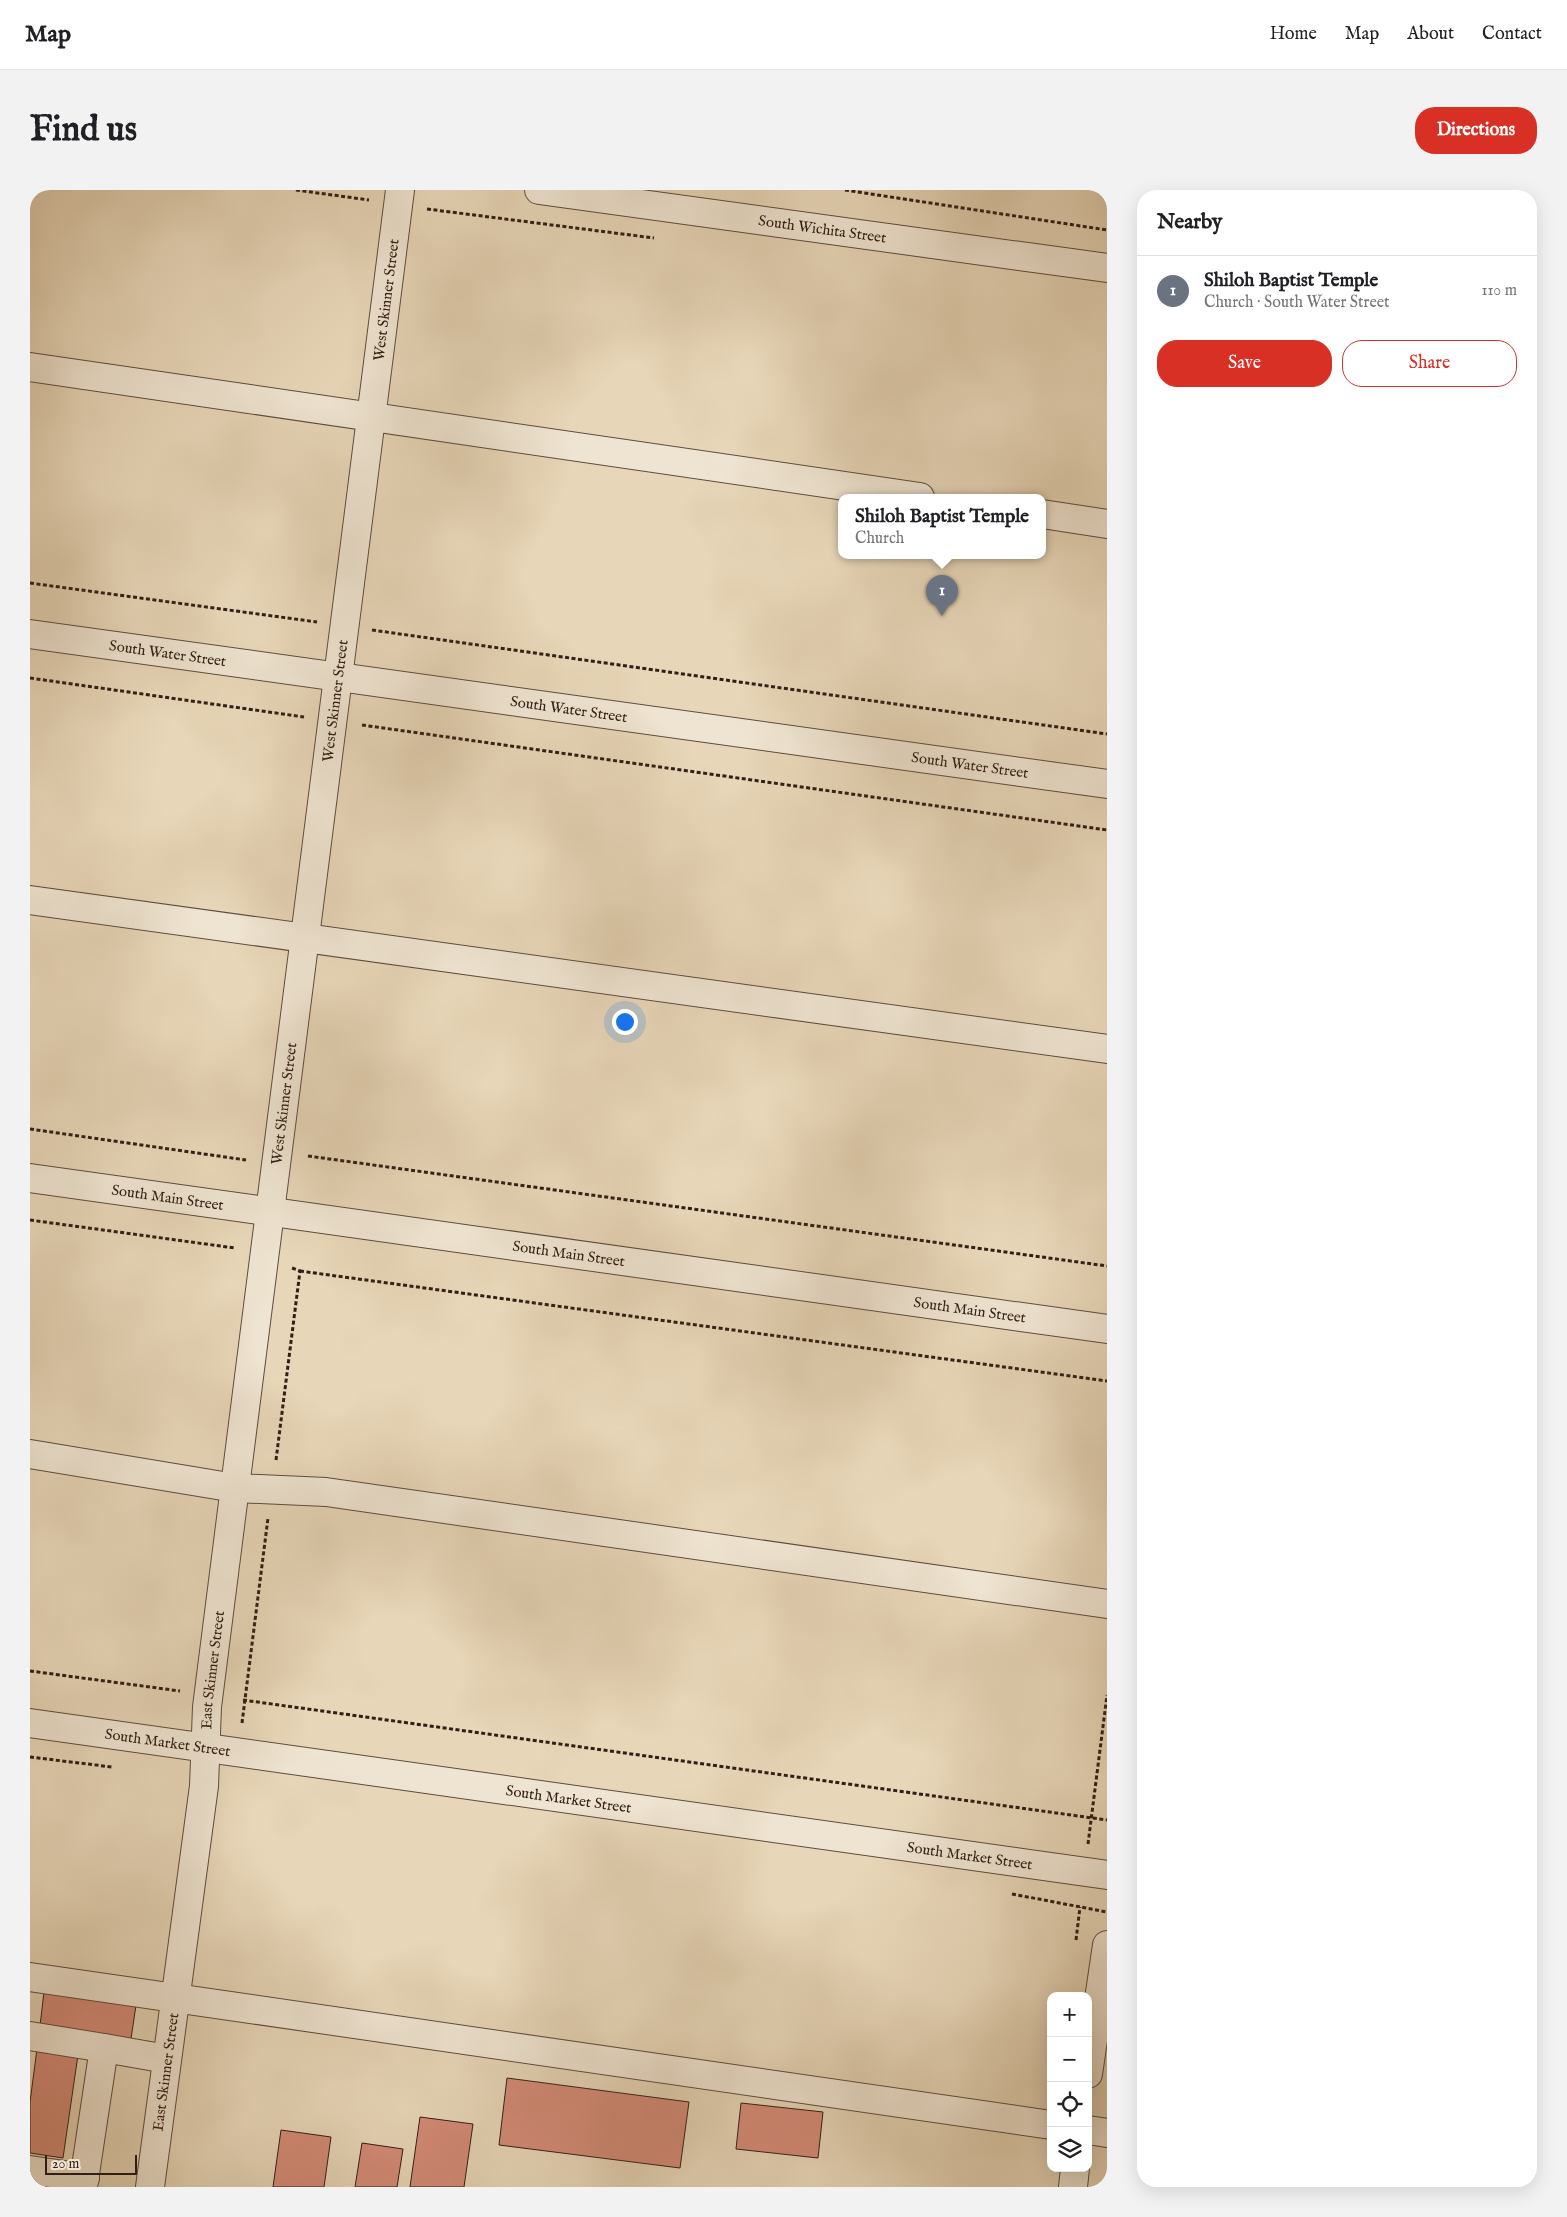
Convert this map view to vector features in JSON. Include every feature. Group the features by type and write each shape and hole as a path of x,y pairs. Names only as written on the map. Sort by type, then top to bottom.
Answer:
{"street":[{"name":"West Skinner Street","path":"270,1212 346,627 400,190"},
{"name":"South Wichita Street","path":"539,190 1107,268"},
{"path":"30,367 899,494"},
{"path":"1046,515 1107,524"},
{"name":"South Water Street","path":"30,634 1107,784"},
{"path":"30,900 1107,1050"},
{"name":"South Main Street","path":"30,1178 1107,1328"},
{"name":"East Skinner Street","path":"150,2187 204,1786 209,1695 270,1212"},
{"path":"30,1454 235,1488 326,1492 1107,1604"},
{"name":"South Market Street","path":"30,1723 1107,1875"},
{"path":"1092,2047 1107,1945"},
{"path":"30,1977 1047,2124"},
{"path":"30,2036 167,2059"},
{"path":"30,2170 84,2183 104,2048"},
{"path":"1092,2131 1107,2133"},
{"path":"1072,2187 1074,2172"}],"path":[{"path":"845,190 1107,230"},
{"path":"30,584 1107,734"},
{"path":"30,678 1107,830"},
{"path":"30,1129 250,1160"},
{"path":"278,1151 1107,1266"},
{"path":"30,1220 241,1249"},
{"path":"300,1271 1107,1381"},
{"path":"30,1671 1107,1820"},
{"path":"179,1693 180,1682"}],"building":[{"path":"44,1992 136,2005 131,2039 40,2026"},
{"path":"37,2049 78,2055 63,2158 30,2153 30,2102"},
{"path":"507,2078 689,2102 680,2168 499,2145"},
{"path":"741,2103 823,2112 818,2158 736,2149"},
{"path":"420,2117 473,2124 464,2187 410,2187"},
{"path":"281,2130 331,2137 324,2187 273,2187"},
{"path":"362,2143 403,2149 397,2187 355,2187"}],"place":[{"name":"Shiloh Baptist Temple","path":"942,616"}]}
